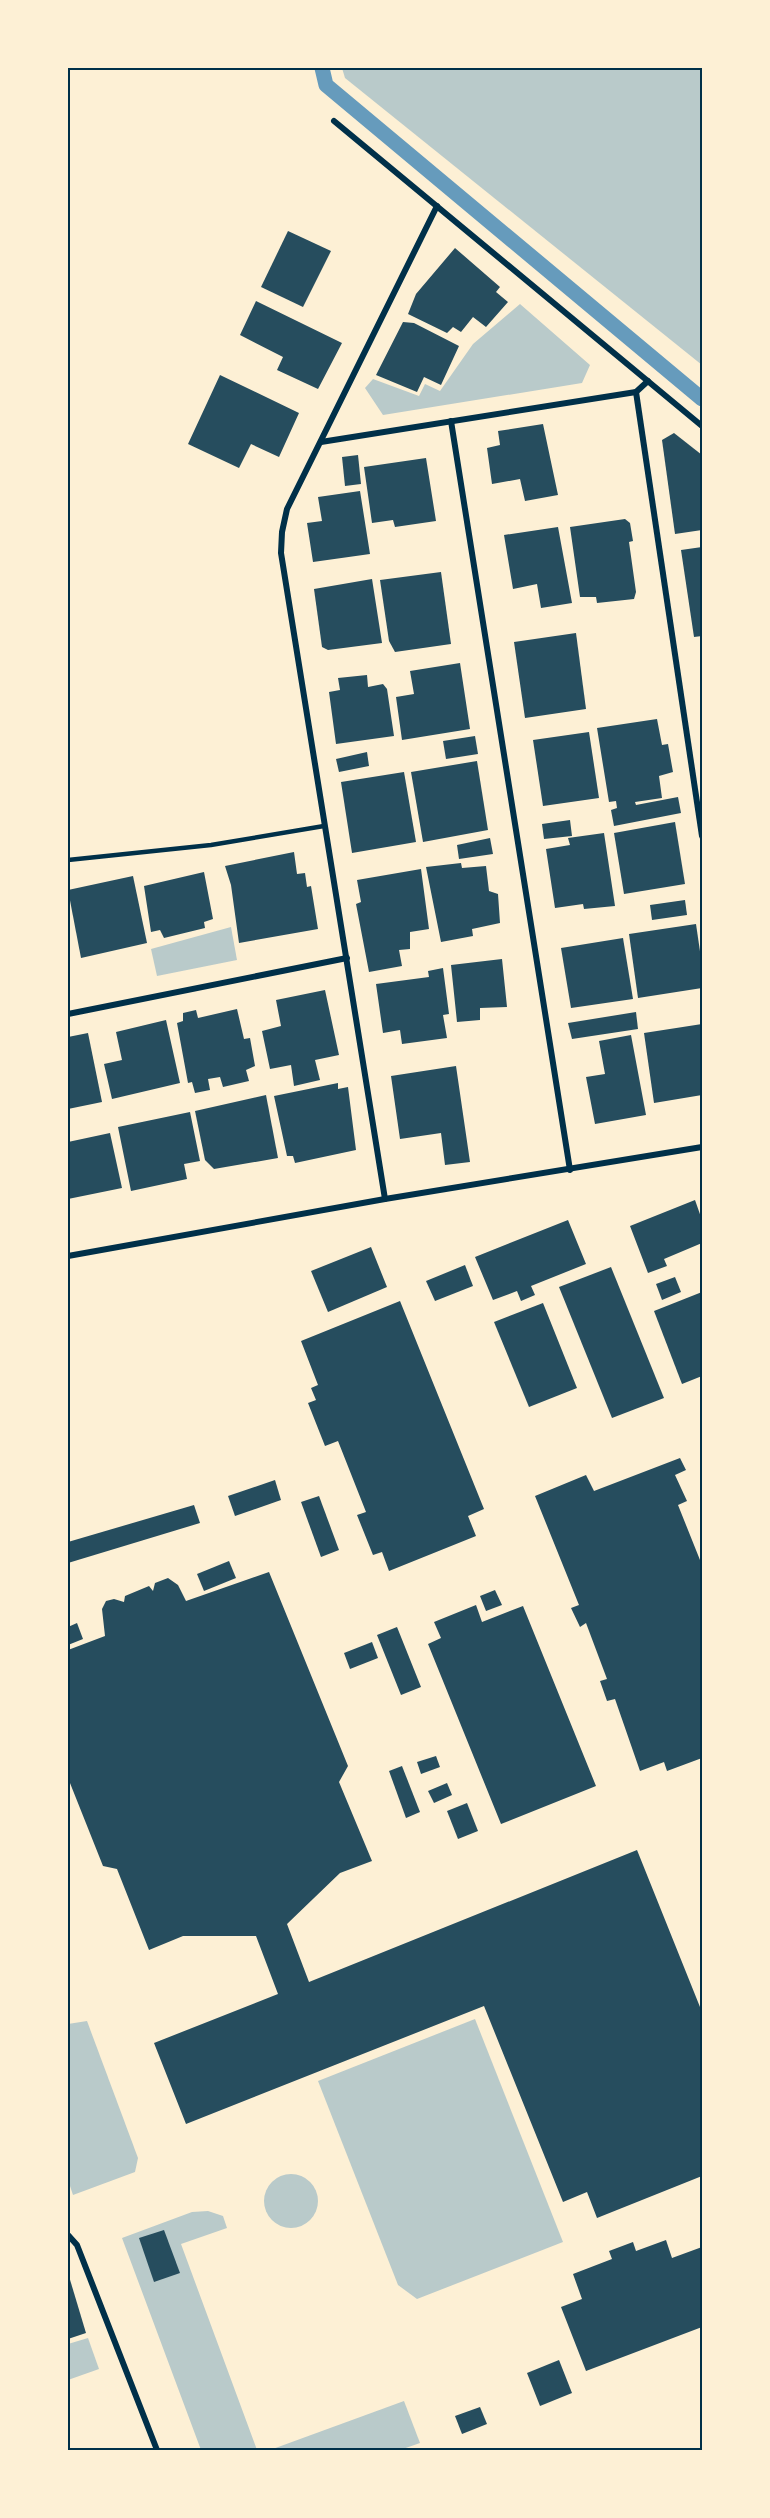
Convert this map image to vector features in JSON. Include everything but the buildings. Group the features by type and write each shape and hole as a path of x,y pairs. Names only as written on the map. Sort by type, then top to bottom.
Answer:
{"street":[{"path":"334,121 702,426"},
{"path":"385,1199 281,553 282,532 287,509 437,206"},
{"path":"321,442 636,392 648,381"},
{"path":"636,392 702,836"},
{"path":"451,421 570,1170"},
{"path":"68,1014 347,958"},
{"path":"68,1256 385,1199 702,1147"},
{"path":"68,2235 77,2245 157,2451"}],"lane":[{"path":"68,860 211,845 324,826"}],"shaded area":[{"path":"342,68 702,68 702,365 345,78"},
{"path":"520,304 590,365 582,383 383,415 365,388 373,379 419,396 425,384 440,391 473,344"},
{"path":"231,927 237,960 157,976 151,949"},
{"path":"475,2019 563,2242 417,2299 398,2285 318,2081"},
{"path":"87,2021 138,2158 135,2172 73,2195 68,2180 68,2024"},
{"path":"291,2174 301,2176 310,2182 316,2191 318,2201 316,2211 310,2220 301,2226 291,2228 281,2226 272,2220 266,2211 264,2201 266,2191 272,2182 281,2176"},
{"path":"208,2211 223,2216 227,2228 181,2244 257,2450 201,2450 122,2238 192,2212"},
{"path":"88,2338 99,2369 68,2380 68,2344"},
{"path":"404,2401 420,2443 400,2450 270,2450"}],"waterway":[{"path":"322,68 326,85 702,399"}]}
